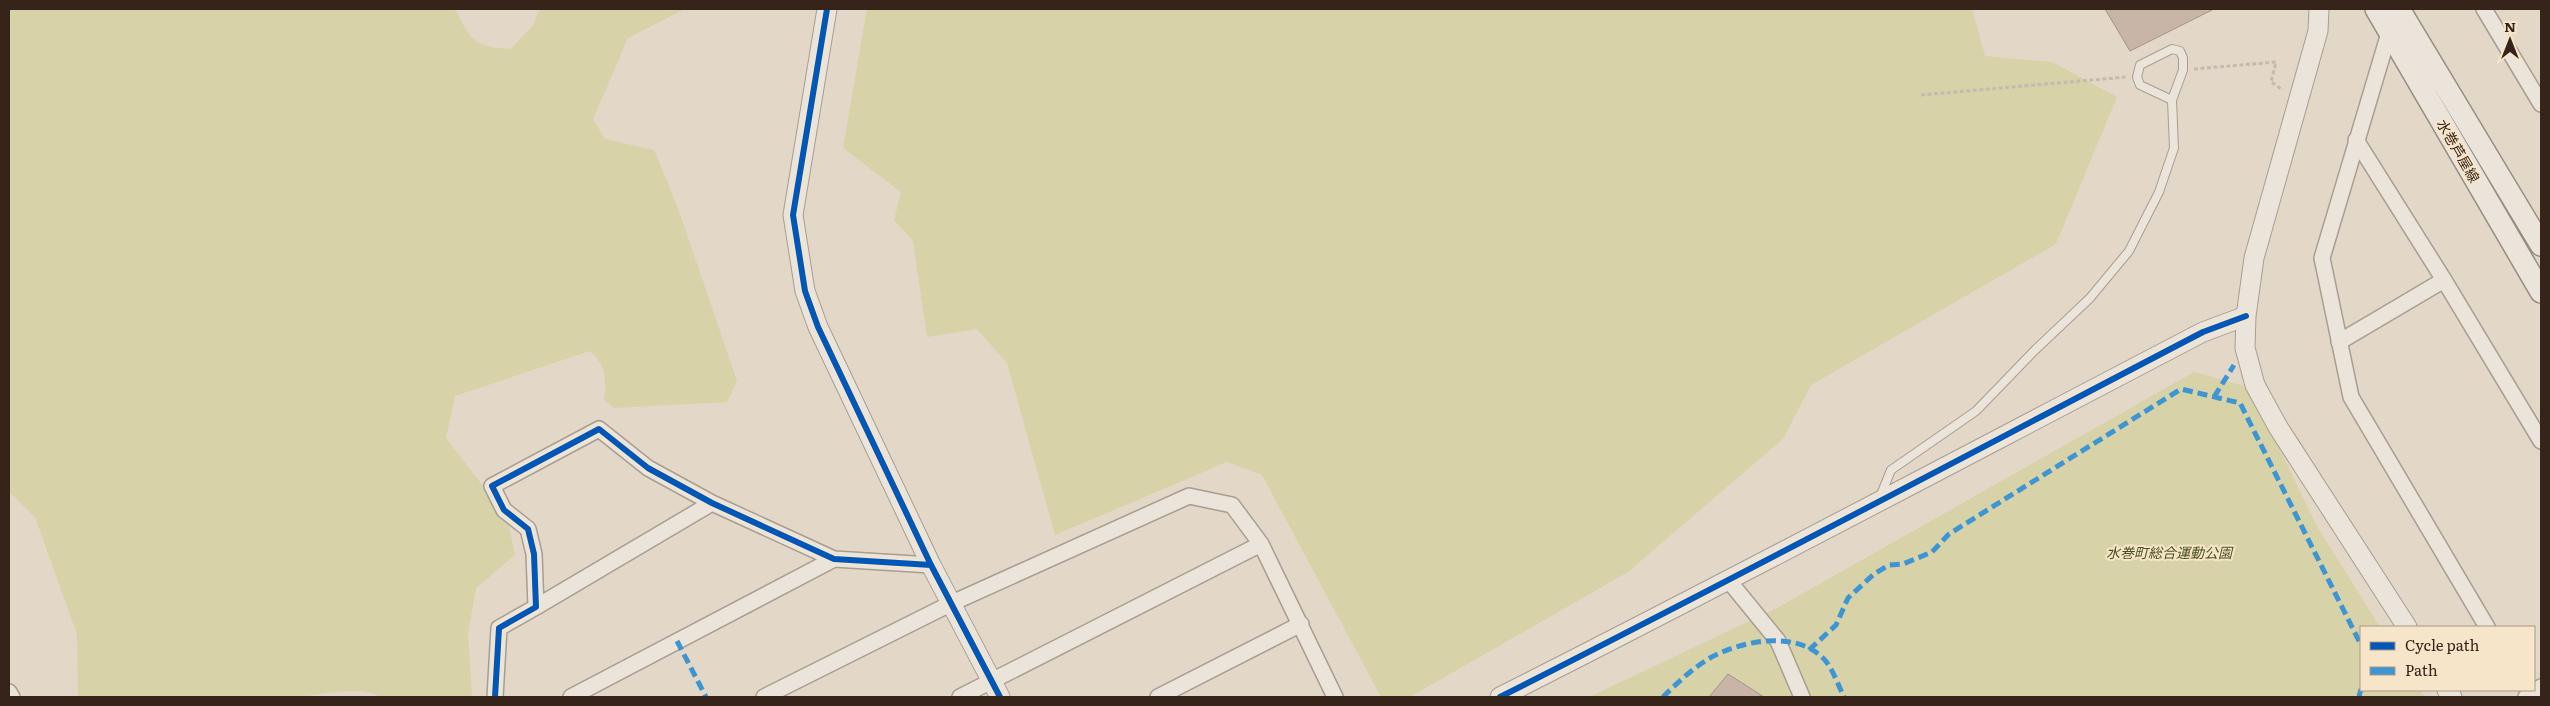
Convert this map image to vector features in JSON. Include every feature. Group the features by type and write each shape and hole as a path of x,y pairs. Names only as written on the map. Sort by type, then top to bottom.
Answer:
{"main road":[{"name":"水巻芦屋線","path":"2376,9 2541,292"},
{"name":"水巻芦屋線","path":"2399,9 2541,245"}],"street":[{"path":"827,9 793,216 798,256 806,291 818,327 931,565 996,689"},
{"path":"2319,9 2318,31 2254,258 2246,316 2245,348 2255,385 2278,427 2406,626"},
{"path":"2484,9 2541,104"},
{"path":"2389,32 2322,258 2351,398 2486,626"},
{"path":"2356,140 2444,280 2541,441"},
{"path":"2340,342 2444,280"},
{"path":"1500,697 1729,581 1860,510 2203,332 2246,316"},
{"path":"536,607 534,554 528,529 504,510 492,486 598,429 648,468 712,502 834,559 931,565"},
{"path":"764,697 952,603 1189,496 1232,505 1261,544 1335,697"},
{"path":"495,697 499,628 712,502"},
{"path":"960,697 996,689 1261,544"},
{"path":"571,697 834,559"},
{"path":"1729,581 1778,641 1802,697"},
{"path":"1158,697 1301,624"},
{"path":"2527,697 2541,687"},
{"path":"9,692 12,697"}],"lane":[{"path":"1860,510 1880,499 1891,470 1976,411 2034,350 2090,298 2129,251 2159,192 2174,148 2172,100 2184,70 2180,50 2172,49 2140,65 2137,77 2140,85 2172,100"}],"path":[{"path":"2184,70 2276,62 2271,82 2285,92"},
{"path":"1921,94 2137,77"}],"green space":[{"path":"9,9 455,9 465,28 475,40 488,46 511,49 533,25 540,9 685,9 628,38 593,119 605,139 654,150 678,208 737,381 727,402 614,408 604,400 604,373 599,361 590,351 455,396 446,438 507,517 515,555 476,588 468,634 472,697 380,697 373,693 353,691 301,697 78,697 77,634 35,517 9,492"},
{"path":"867,9 1972,9 1985,56 2052,62 2117,97 2056,244 1811,385 1783,439 1628,572 1410,697 1381,697 1262,475 1227,462 1055,535 1007,363 977,329 927,337 913,241 894,220 901,192 843,148"},
{"name":"水巻町総合運動公園","path":"2194,372 2249,387 2318,528 2379,626 2360,626 2360,691 2421,691 2425,697 1589,697 1777,608"}],"building":[{"path":"2105,9 2214,9 2130,51"},
{"path":"1728,674 1764,697 1709,697"}],"marked path":[{"path":"2214,397 2234,365"},
{"path":"1809,650 1836,625 1848,598 1874,574 1889,565 1903,564 1932,552 1949,534 2181,389 2240,403 2360,643"},
{"path":"677,641 706,697"},
{"path":"1663,697 1697,666 1710,658 1737,647 1767,641 1797,643 1822,657 1832,670 1844,697"},
{"path":"2359,697 2360,691"}],"cycle path":[{"path":"827,9 793,215 805,291 818,327 931,565 1000,697"},
{"path":"1500,697 2203,332 2246,316"},
{"path":"495,697 499,628 536,607 534,554 528,529 504,510 492,486 599,429 648,468 712,503 834,559 931,565"}]}
